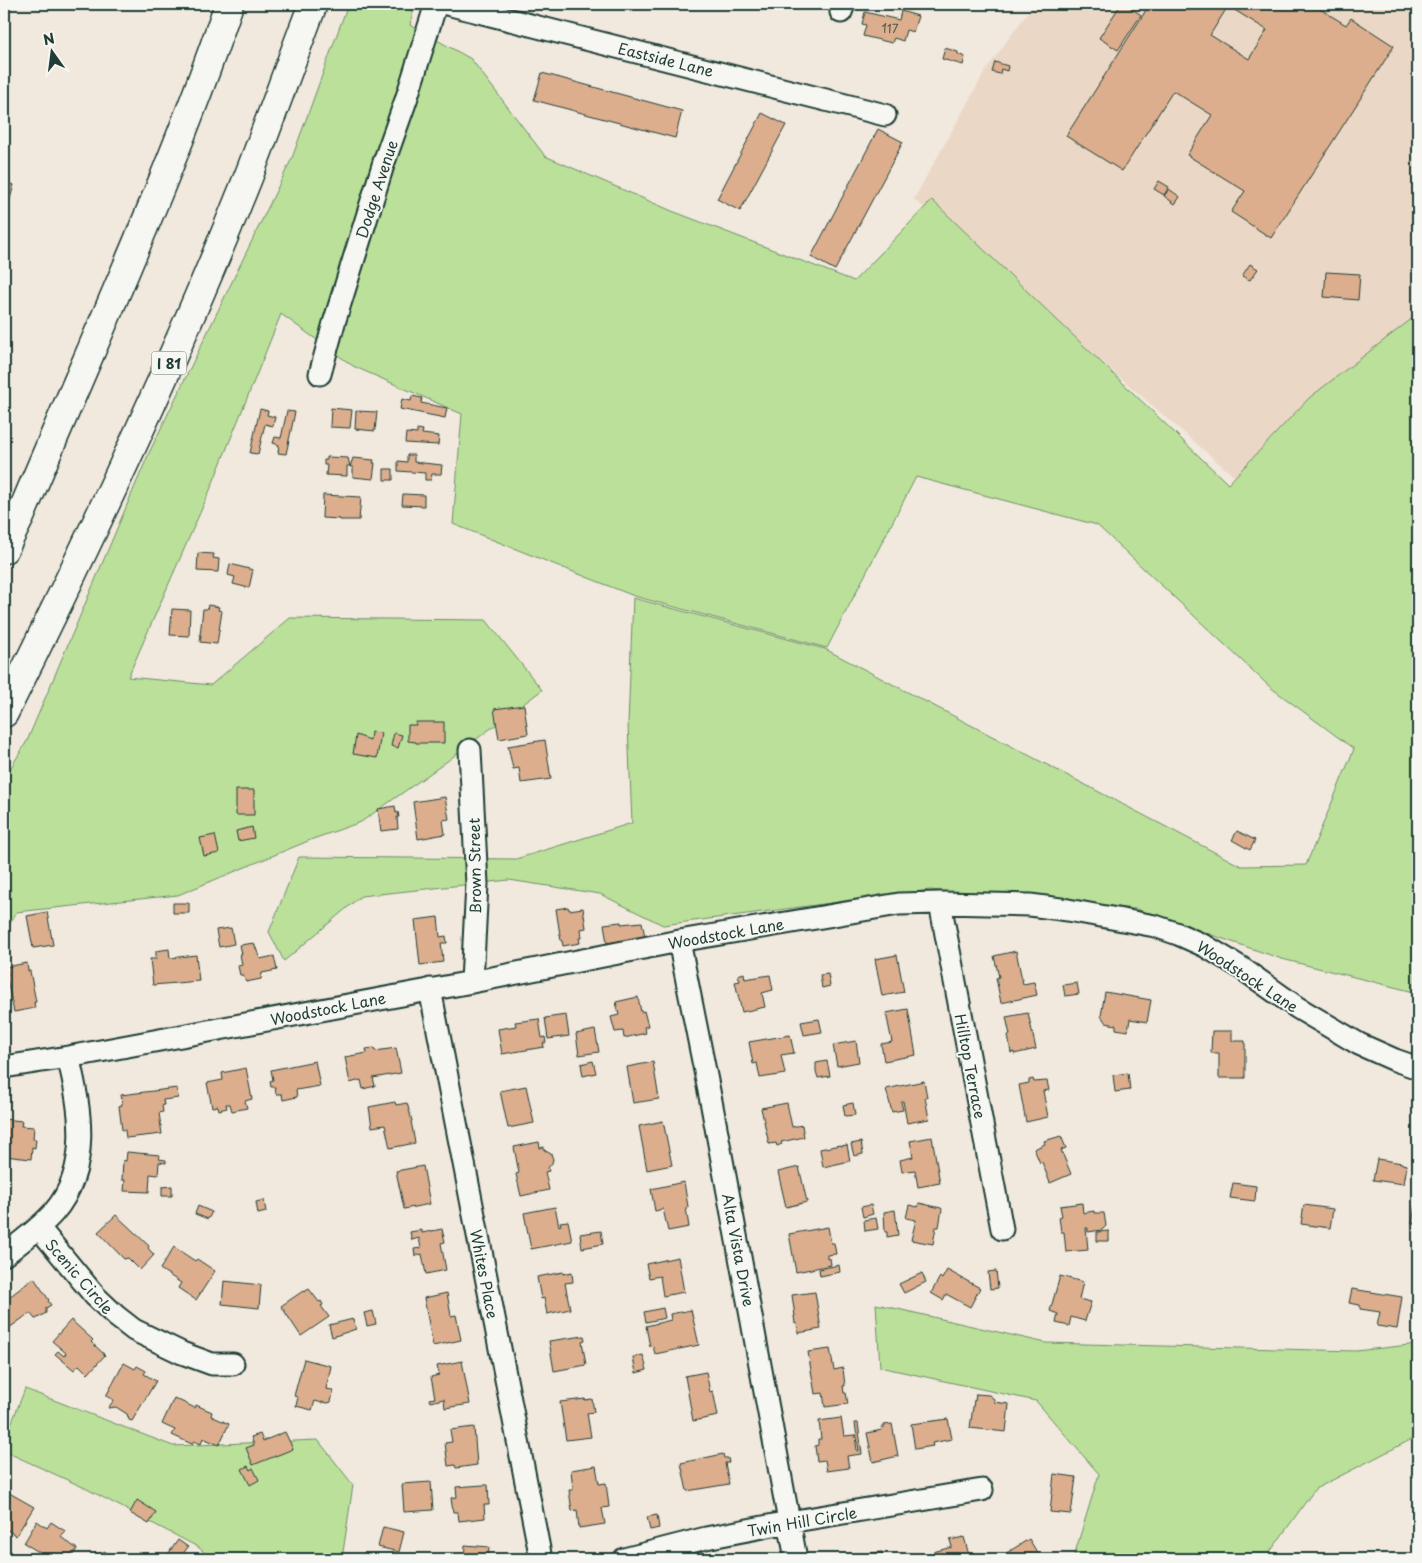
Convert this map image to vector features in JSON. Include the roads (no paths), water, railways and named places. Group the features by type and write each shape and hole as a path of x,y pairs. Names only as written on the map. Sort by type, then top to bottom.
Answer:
{"highway":[{"path":"4,549 20,517 153,203 209,62 229,4"},
{"name":"I 81","path":"4,713 120,473 198,298 249,175 313,4"}],"street":[{"name":"Dodge Avenue","path":"320,374 334,322 384,162 406,100 436,4"},
{"name":"Eastside Lane","path":"447,4 885,115"},
{"name":"Brown Street","path":"470,750 477,884 472,982"},
{"name":"Woodstock Lane","path":"4,1067 68,1057 472,982 679,941 899,904 940,903 1030,905 1155,926 1205,946 1240,967 1298,1008 1359,1044 1418,1068"},
{"name":"Hilltop Terrace","path":"940,903 1002,1229"},
{"name":"Alta Vista Drive","path":"679,941 712,1106 796,1559"},
{"name":"Whites Place","path":"430,989 541,1559"},
{"path":"4,1255 39,1228 55,1211 67,1192 75,1171 79,1149 80,1119 76,1089 68,1057"},
{"name":"Scenic Circle","path":"39,1228 95,1296 134,1330 182,1354 212,1364 234,1364"},
{"name":"Twin Hill Circle","path":"624,1559 706,1538 789,1522 982,1490"}]}
